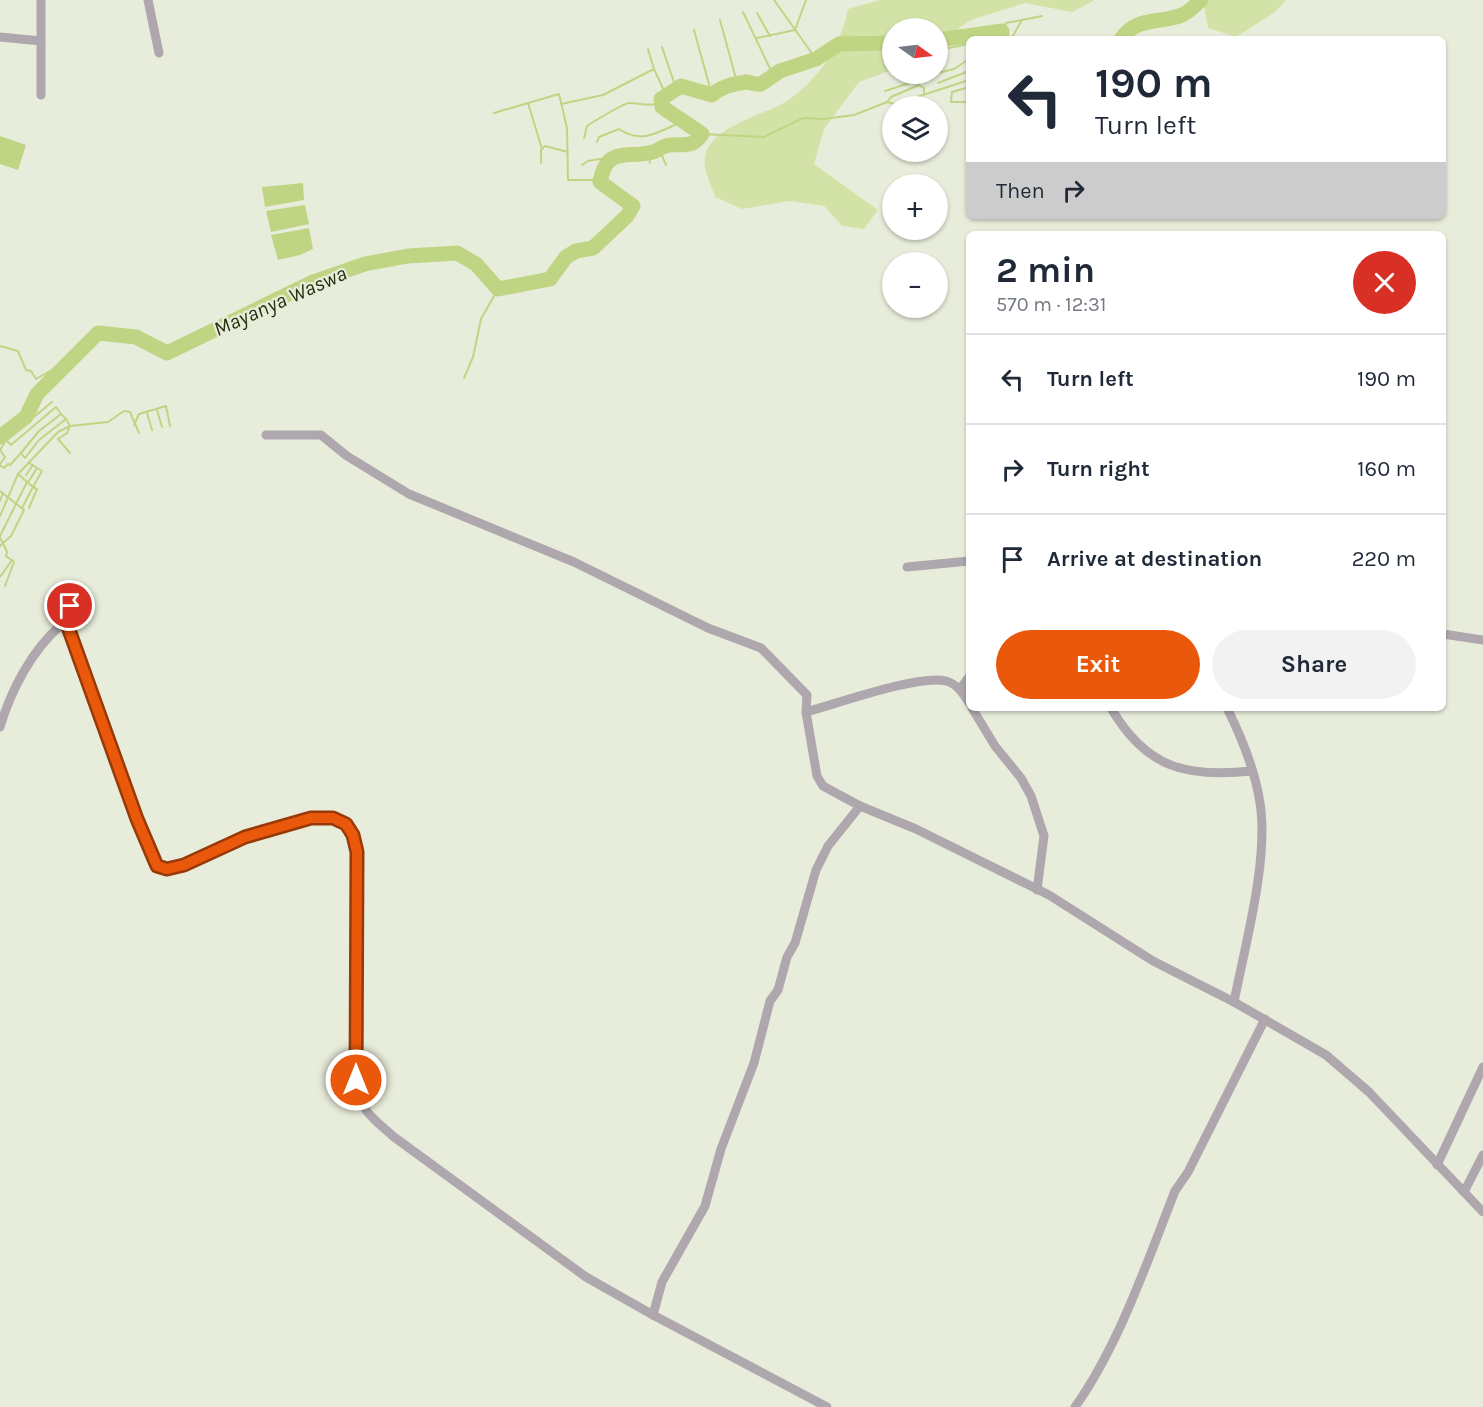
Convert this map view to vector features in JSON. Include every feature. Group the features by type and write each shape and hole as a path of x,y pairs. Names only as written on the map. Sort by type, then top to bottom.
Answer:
{"street":[{"path":"41,0 42,95"},
{"path":"148,0 159,53"},
{"path":"0,37 41,41"},
{"path":"266,435 307,433 321,435 347,456 409,494 574,562 708,628 761,648 807,695 806,712 817,776 823,786 860,807 916,829 1049,895 1153,962 1265,1019 1326,1055 1348,1072 1483,1212"},
{"path":"907,567 920,563 966,561"},
{"path":"0,727 11,697 38,649 48,634 65,626 137,819 157,866 167,869 184,865 245,837 311,818 333,818 350,829 355,842 357,878 356,1080 361,1106 394,1137 586,1277 827,1407"},
{"path":"1446,634 1483,640"},
{"path":"806,712 921,680 949,681 960,688 966,698"},
{"path":"960,688 966,681"},
{"path":"974,711 1032,796 1044,836 1037,890"},
{"path":"1113,711 1132,741 1148,753 1171,765 1204,773 1252,771"},
{"path":"1228,711 1252,771 1261,805 1260,855 1233,1002"},
{"path":"653,1315 662,1282 705,1206 721,1149 754,1063 770,1001 778,990 787,957 795,942 816,870 828,846 860,807"},
{"path":"1075,1407 1088,1390 1122,1319 1175,1191 1188,1172 1265,1019"},
{"path":"1437,1165 1483,1067"},
{"path":"1464,1192 1483,1155"}],"shaded area":[{"path":"880,0 1095,0 1072,12 1025,3 971,20 948,35 948,18 882,18 882,74 859,82 824,129 814,164 878,210 864,229 842,226 824,206 789,201 742,209 715,197 705,166 706,152 713,141 737,124 790,99 811,81 828,60 840,36 848,9"},
{"path":"1203,0 1286,0 1275,12 1238,36 1208,28"},
{"path":"0,136 26,145 18,170 0,164"},
{"path":"303,183 304,200 265,207 262,187"},
{"path":"305,205 309,224 271,232 266,211"},
{"path":"309,228 313,249 300,255 278,260 271,235"}],"waterway":[{"path":"774,0 816,59"},
{"path":"757,38 795,30 806,0"},
{"name":"Mayanya Waswa","path":"1124,36 1141,24 1182,15 1201,0"},
{"path":"743,12 774,77"},
{"path":"757,13 770,36"},
{"path":"1013,36 1022,20 1042,16"},
{"path":"720,20 738,86"},
{"path":"1002,31 1006,23 1022,20"},
{"path":"694,30 712,95"},
{"name":"Mayanya Waswa","path":"966,36 1002,31 1002,36"},
{"name":"Mayanya Waswa","path":"948,39 966,36"},
{"name":"Mayanya Waswa","path":"0,437 26,417 37,394 98,333 136,337 167,353 313,282 365,264 408,256 457,253 476,264 498,289 550,279 566,257 576,251 593,248 627,216 633,206 600,182 603,170 613,158 653,152 668,145 692,143 702,134 662,107 661,99 681,86 712,95 724,87 737,84 746,82 761,84 780,71 816,59 839,44 882,43"},
{"path":"948,48 966,45"},
{"path":"662,47 676,88"},
{"path":"648,49 654,69"},
{"path":"948,70 966,61"},
{"path":"561,104 603,95 654,69 666,95"},
{"path":"948,79 966,72"},
{"path":"702,134 764,137 803,118 823,119 854,115 887,102 895,104 966,81"},
{"path":"885,91 906,84"},
{"path":"893,96 919,85 924,88 924,93"},
{"path":"966,88 952,92 951,102 966,102"},
{"path":"494,113 559,94 567,128 568,180 592,180 601,176"},
{"path":"528,103 542,149"},
{"path":"584,138 587,126 626,104 662,103"},
{"path":"597,142 599,137 619,129 627,134 643,136 651,135 681,122"},
{"path":"541,163 541,150 545,146 568,152"},
{"path":"665,146 662,156 666,165"},
{"path":"649,152 650,163"},
{"path":"582,165 588,161 612,157"},
{"path":"464,378 473,357 481,319 498,289"},
{"path":"0,346 18,351 26,370 31,371 36,379 52,370 58,371"},
{"path":"6,440 52,402"},
{"path":"134,425 139,414 166,406 170,426"},
{"path":"0,464 5,457 0,450 6,440 11,445 56,407 61,414"},
{"path":"157,410 162,427"},
{"path":"0,516 18,474 58,432 70,426 108,422 124,411 130,412 139,433"},
{"path":"147,413 152,430"},
{"path":"21,453 39,431 61,414 66,419"},
{"path":"0,465 4,468 10,465 21,453 25,458 39,440 66,419 70,426 67,433 58,439 70,453"},
{"path":"18,474 33,487 42,471 29,463"},
{"path":"26,475 33,465"},
{"path":"29,481 37,468"},
{"path":"0,536 27,482"},
{"path":"22,508 33,487 37,489 29,508"},
{"path":"0,491 24,510 11,536 3,543 7,552 6,556 14,562 5,586"},
{"path":"0,501 3,493"},
{"path":"0,538 3,543 0,546"},
{"path":"0,577 12,560"}],"route":[{"path":"70,606 74,607 75,611 72,624 68,627 101,713 137,819 157,866 167,869 184,865 245,837 311,818 333,818 340,820 350,829 357,852 356,1080"}]}
